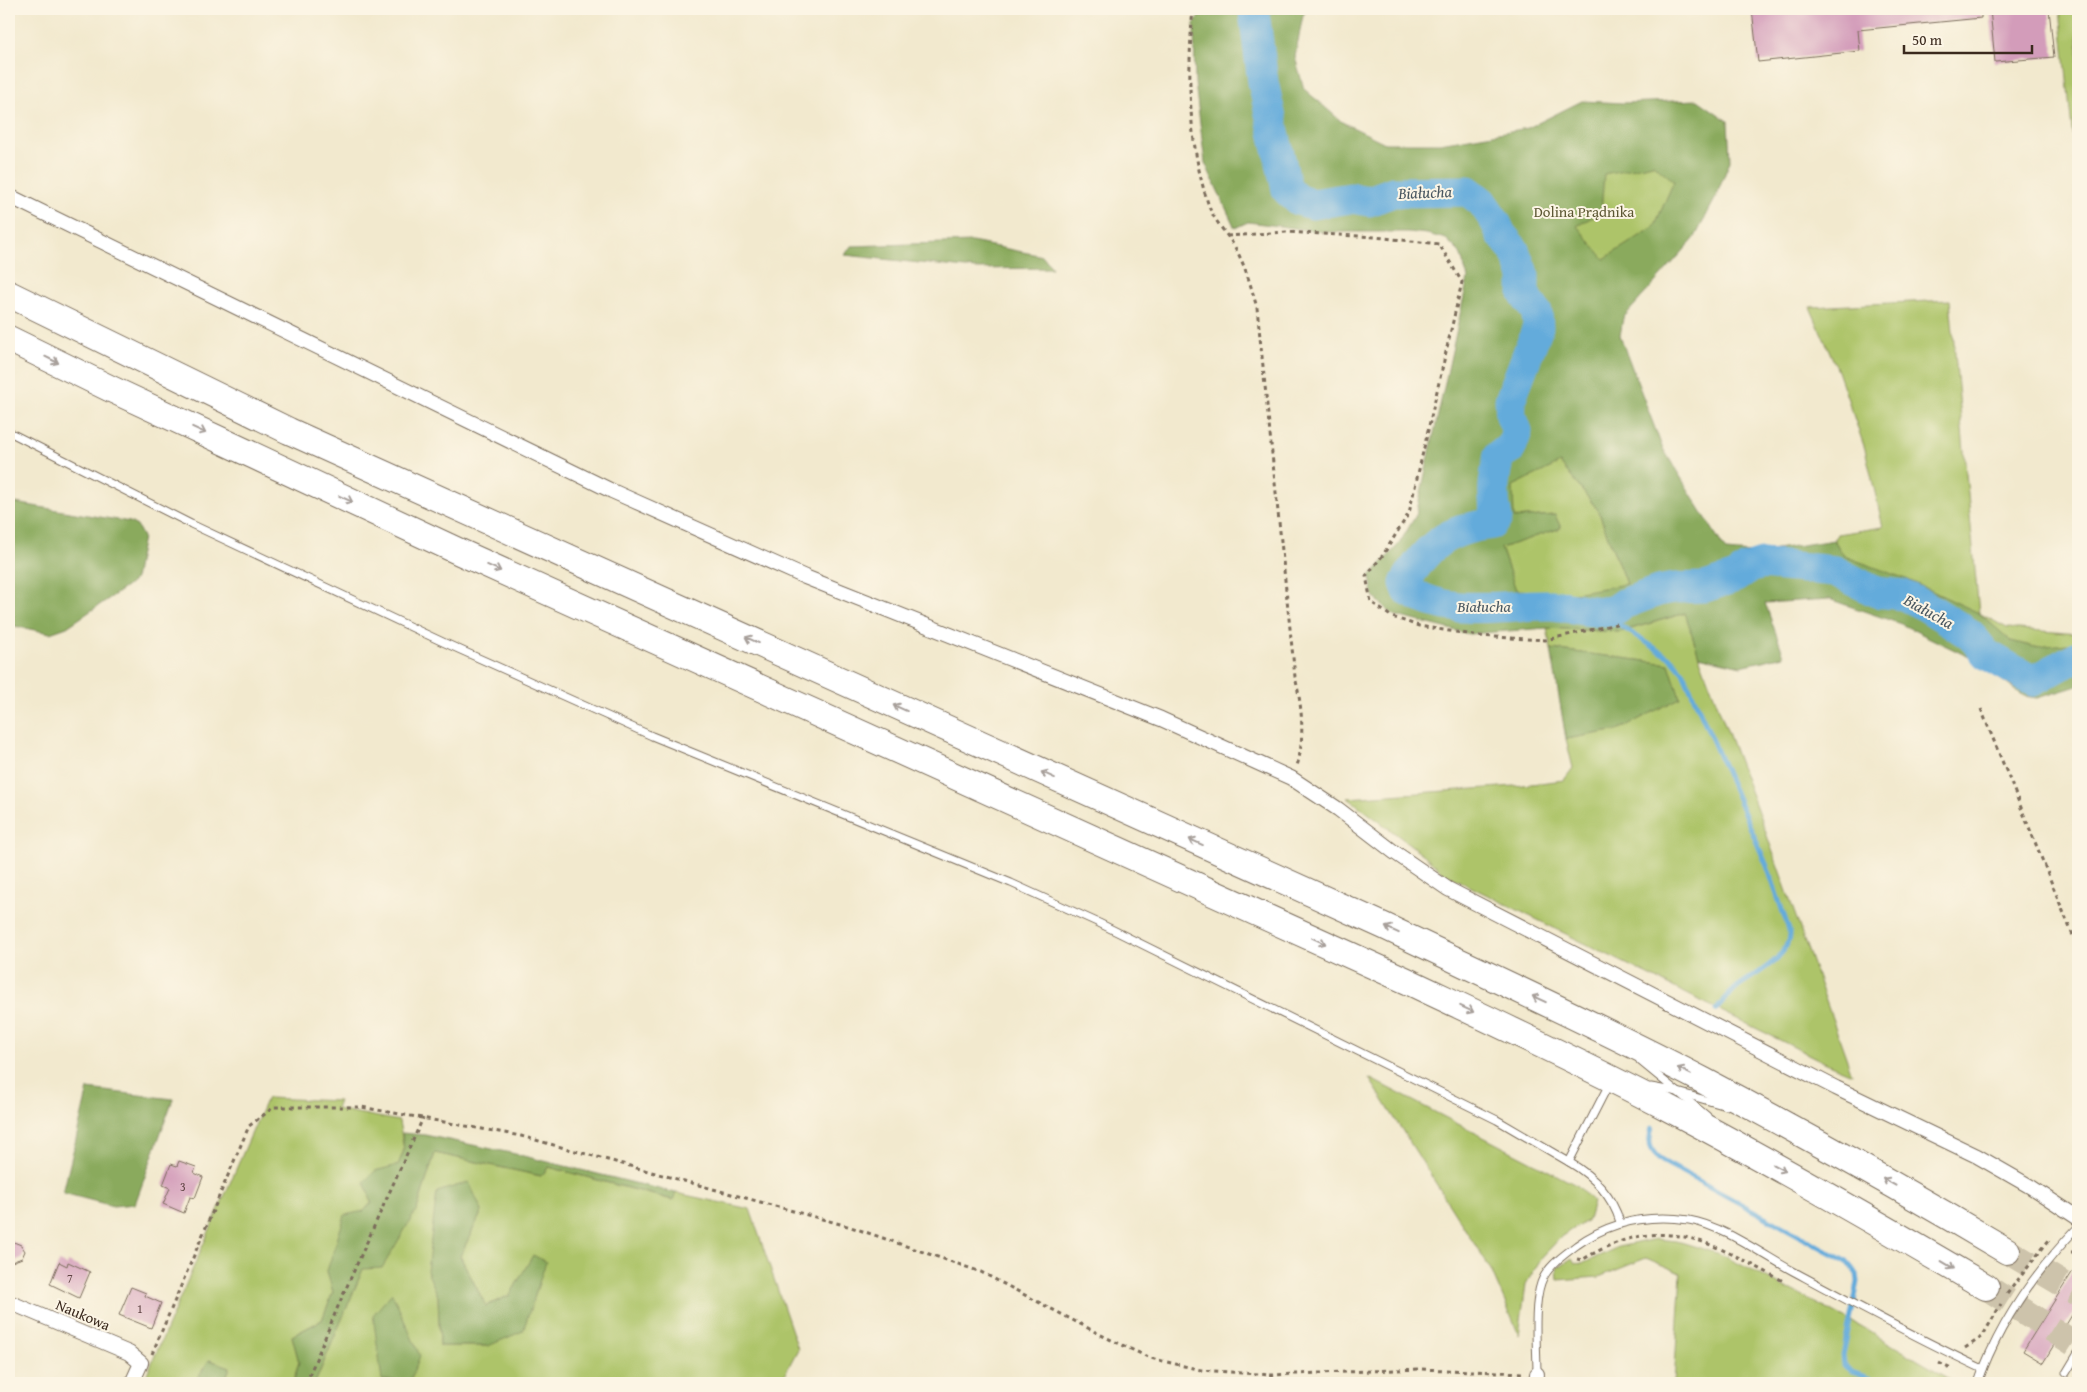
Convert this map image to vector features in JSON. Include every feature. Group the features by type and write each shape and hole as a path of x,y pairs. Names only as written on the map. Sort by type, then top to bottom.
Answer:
{"highway":[{"path":"9,294 290,431 1375,922 1601,1029 1777,1120 1923,1201 2008,1251"},
{"path":"9,339 462,554 1405,980 1612,1079 1756,1156 1986,1287"}],"street":[{"path":"9,196 620,495 805,577 1161,720 1291,778 1338,809 1394,852 1448,889 1836,1088 1977,1156 2031,1187 2078,1218"},
{"name":"Naukowa","path":"9,1302 129,1354 141,1363"},
{"path":"132,1383 141,1363"}],"lane":[{"path":"9,432 191,524 445,644 652,736 1011,883 1099,923 1497,1120 1580,1168 1600,1185 1612,1204 1620,1222"},
{"path":"1601,1029 1714,1121"},
{"path":"1569,1162 1612,1079 1678,1092 1732,1107"},
{"path":"1741,1110 1777,1120"},
{"path":"1721,1127 1756,1156"},
{"path":"1536,1379 1540,1288 1545,1275 1553,1265 1582,1242 1620,1222 1647,1218 1689,1220 1724,1233 1834,1293 1983,1369"},
{"path":"1978,1383 1983,1369 2018,1302 2051,1258 2078,1227"},
{"path":"2066,1373 2078,1353"}],"path":[{"path":"1193,9 1190,80 1199,176 1212,211 1249,277 1257,308 1302,744 1297,765 1291,778"},
{"path":"1227,236 1286,232 1375,237 1440,244 1462,282 1409,513 1383,555 1366,576 1371,602 1392,617 1419,626 1480,636 1545,640 1621,623"},
{"path":"1981,709 2078,948"},
{"path":"141,1363 150,1359 249,1126 274,1107 361,1107 521,1136 851,1227 981,1272 1105,1337 1150,1358 1200,1370 1271,1375 1420,1369 1536,1379"},
{"path":"306,1383 339,1304 423,1118"},
{"path":"1574,1256 1578,1260 1582,1260 1606,1247 1633,1237 1648,1234 1673,1235 1719,1248 1789,1284"},
{"path":"1963,1350 1974,1343"}],"green space":[{"path":"1204,9 1309,9 1303,15 1295,57 1304,89 1342,122 1385,143 1440,143 1528,128 1582,101 1623,103 1698,100 1728,121 1730,161 1715,199 1694,239 1623,318 1620,336 1662,447 1726,551 1751,553 1834,540 1844,556 1906,579 1979,613 2011,641 2035,647 2078,643 2078,686 2037,698 2024,696 1969,657 1901,624 1829,599 1765,603 1784,656 1741,666 1699,656 1685,613 1620,632 1547,628 1469,634 1393,615 1373,596 1370,576 1399,544 1416,515 1468,278 1460,253 1446,239 1427,234 1408,232 1325,232 1248,222 1235,228 1205,163 1195,83 1194,24","holes":["1653,164 1674,181 1654,227 1604,259 1577,226 1601,212 1604,174","1560,463 1598,510 1626,584 1574,593 1516,590 1501,548 1561,528 1555,515 1514,518 1513,486"]},
{"name":"Dolina Prądnika","path":"1224,9 1301,9 1275,34 1288,130 1300,152 1331,184 1375,185 1453,173 1481,165 1573,115 1597,111 1722,121 1719,174 1699,219 1616,316 1558,331 1537,346 1532,404 1514,430 1510,444 1519,479 1515,484 1560,463 1598,510 1626,584 1608,588 1662,583 1696,571 1786,549 1903,579 1843,556 1834,540 1837,534 1883,527 1865,449 1838,371 1810,307 1950,300 1979,613 2007,628 2078,634 2078,683 2028,691 1946,634 1831,594 1780,588 1748,606 1691,600 1678,607 1657,609 1616,623 1533,622 1397,615 1391,581 1398,564 1459,501 1479,466 1480,437 1504,390 1522,298 1494,234 1479,224 1451,217 1382,219 1326,230 1311,212 1289,198 1264,159 1252,147 1220,71 1214,32","holes":["1512,488 1514,518 1554,515 1561,528 1501,548 1515,589 1438,583 1449,560 1469,545"]},
{"path":"2060,9 2078,9 2078,191"},
{"path":"972,242 1043,256 1052,268 975,269 845,255 851,246"},
{"path":"9,502 130,522 137,526 143,537 135,579 67,627 50,633 9,625"},
{"path":"1686,613 1699,656 1766,833 1852,1074 1828,1064 1445,874 1424,855 1348,798 1515,786 1564,780 1573,768 1566,739 1618,730 1668,664 1551,649 1547,628 1620,632"},
{"path":"1551,649 1669,664 1680,698 1618,730 1566,739"},
{"path":"1369,1078 1578,1186 1593,1202 1588,1220 1562,1236 1542,1257 1526,1284 1519,1335 1491,1270"},
{"path":"88,1089 173,1099 135,1204 113,1206 63,1193"},
{"path":"267,1098 339,1101 336,1109 399,1121 404,1150 398,1166 375,1171 365,1182 373,1202 364,1211 327,1271 333,1292 322,1320 292,1336 299,1362 293,1383 224,1383 230,1367 210,1360 194,1383 143,1383"},
{"path":"402,1133 425,1135 511,1153 676,1193 673,1200 549,1167 541,1176 435,1153 417,1209 382,1268 363,1269 315,1383 293,1383 299,1362 292,1336 322,1320 333,1292 327,1271 345,1215 364,1211 372,1202 364,1182 375,1171 398,1165 404,1150"},
{"path":"435,1153 541,1176 549,1167 672,1200 676,1193 750,1209 798,1349 780,1383 315,1383 363,1269 417,1209","holes":["482,1211 460,1256 486,1306 510,1295 533,1256 488,1346 440,1346 438,1295"]},
{"path":"469,1182 482,1211 460,1256 486,1306 510,1295 533,1255 546,1262 523,1331 488,1346 440,1346 438,1296 427,1271 437,1192"},
{"path":"1656,1239 1677,1241 1720,1254 1860,1326 1957,1383 1674,1383 1681,1273 1646,1258 1599,1277 1558,1280 1557,1268 1572,1258 1575,1263 1582,1264 1618,1247"},
{"path":"392,1293 420,1356 410,1381 382,1380 373,1315"},
{"path":"209,1360 230,1367 224,1383 194,1383"}],"building":[{"path":"1752,9 1981,9 1981,18 1858,30 1860,51 1758,62"},
{"path":"1990,9 2049,9 2054,57 1995,62"},
{"path":"179,1161 196,1167 194,1173 203,1177 195,1198 190,1197 184,1213 163,1204 170,1188 163,1185 171,1164 177,1166"},
{"path":"9,1240 21,1245 25,1251 22,1258 9,1263"},
{"path":"59,1262 67,1266 68,1262 90,1272 79,1298 50,1284"},
{"path":"2078,1263 2078,1305 2043,1363 2023,1351"},
{"path":"131,1287 146,1293 145,1296 161,1303 151,1328 119,1315"}],"waterway":[{"name":"Białucha","path":"1256,9 1254,12 1263,82 1287,190 1298,200 1313,204 1351,198 1369,201 1393,192 1468,191 1482,202 1501,234 1514,250 1524,276 1524,294 1537,313 1538,327 1510,400 1511,416 1517,431 1511,448 1499,455 1497,464 1494,493 1497,518 1492,524 1463,530 1440,541 1422,558 1413,570 1405,583 1408,591 1425,599 1460,607 1551,605 1605,612 1613,611 1623,604 1658,591 1674,588 1705,587 1736,577 1747,569 1762,564 1835,571 1876,592 1903,595 1927,607 1970,634 1986,654 2033,681 2078,656"},
{"path":"1599,612 1672,659 1683,672 1767,866 1789,930 1785,949 1779,957 1737,987 1716,1010"},
{"path":"1652,1128 1650,1138 1652,1150 1662,1161 1846,1261 1857,1274 1858,1282 1843,1355 1844,1365 1852,1372 1883,1383"}],"tunnel":[{"path":"2007,1251 2078,1293"},
{"path":"1986,1287 2078,1346"}]}
